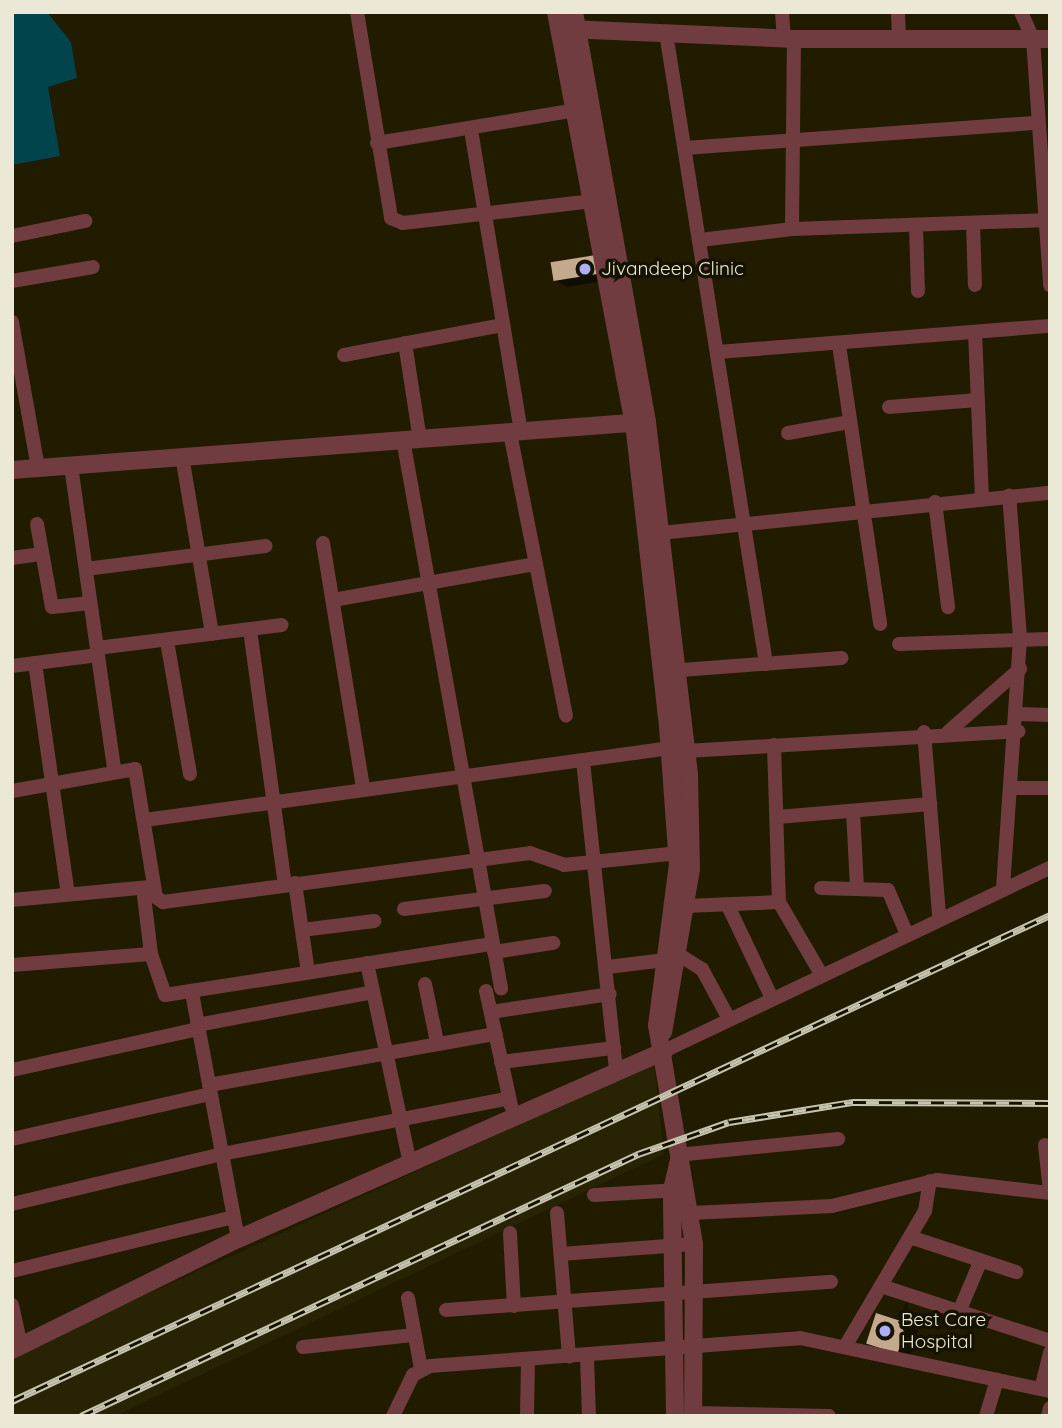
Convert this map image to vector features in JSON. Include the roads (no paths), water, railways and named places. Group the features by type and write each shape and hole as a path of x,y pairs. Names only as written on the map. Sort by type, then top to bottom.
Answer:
{"street":[{"path":"357,12 387,210 395,222 485,215 593,201"},
{"path":"782,12 789,39 793,140 792,229"},
{"path":"898,12 900,40"},
{"path":"1021,12 1041,39 1037,123 1044,143 1050,285"},
{"path":"567,21 666,33 789,39 1041,39"},
{"path":"567,21 576,110 593,201 616,288"},
{"path":"567,21 641,422 681,748 685,906 671,953"},
{"path":"666,33 766,664"},
{"path":"377,143 471,130 576,110"},
{"path":"685,148 1037,123"},
{"path":"471,130 503,325 536,564 566,716"},
{"path":"700,240 792,229 1048,220"},
{"path":"12,236 85,221"},
{"path":"973,223 975,285"},
{"path":"916,225 918,291"},
{"path":"12,281 93,267"},
{"path":"12,321 38,468"},
{"path":"344,355 503,325"},
{"path":"718,352 839,345 1050,326"},
{"path":"975,332 982,496"},
{"path":"405,344 412,443 429,587 493,948 494,990 491,1012 513,1118"},
{"path":"839,345 880,624"},
{"path":"889,407 978,400"},
{"path":"12,470 183,461 641,422"},
{"path":"788,433 850,422"},
{"path":"183,461 212,634"},
{"path":"71,466 114,770"},
{"path":"656,533 982,496 1050,493"},
{"path":"1003,888 1018,731 1020,669 1009,495"},
{"path":"935,502 948,607"},
{"path":"37,524 52,607 90,603"},
{"path":"323,543 363,786"},
{"path":"86,569 266,546"},
{"path":"12,558 42,554"},
{"path":"333,600 429,587 536,564"},
{"path":"12,666 282,625"},
{"path":"250,630 274,799 290,884 302,930 308,972"},
{"path":"898,645 1020,638 1050,639"},
{"path":"167,641 190,774"},
{"path":"670,671 842,658"},
{"path":"35,663 68,894"},
{"path":"948,732 1020,669"},
{"path":"1019,713 1050,715"},
{"path":"145,820 363,786 681,748 774,745 924,733 1018,731"},
{"path":"924,733 939,916"},
{"path":"774,745 779,902 821,974"},
{"path":"583,761 598,861 616,1072"},
{"path":"12,791 114,770 138,773 145,820 151,954 162,992 192,993 367,963 553,943"},
{"path":"1013,788 1050,788"},
{"path":"778,817 930,804"},
{"path":"853,811 858,888"},
{"path":"148,887 163,902 536,852 564,865 684,852"},
{"path":"684,852 663,1042 678,1158 679,1190 675,1245 686,1296"},
{"path":"12,1305 17,1348 238,1239 616,1072 663,1042 729,1019 939,916 1050,868"},
{"path":"12,900 148,887"},
{"path":"821,888 858,888 891,892 906,932"},
{"path":"404,909 545,891"},
{"path":"685,906 729,908 779,902"},
{"path":"729,908 772,998"},
{"path":"302,930 374,921"},
{"path":"608,967 671,953 702,969 729,1019"},
{"path":"12,965 151,954"},
{"path":"367,963 410,1163"},
{"path":"425,984 437,1042"},
{"path":"12,1070 198,1027 373,992"},
{"path":"192,993 238,1239"},
{"path":"491,1012 610,994"},
{"path":"12,1139 209,1089 385,1049 495,1034"},
{"path":"501,1062 614,1048"},
{"path":"12,1204 222,1154 509,1098"},
{"path":"678,1158 838,1139"},
{"path":"691,1213 831,1206 930,1181 1050,1192 1045,1145"},
{"path":"846,1345 927,1205 930,1181"},
{"path":"594,1195 679,1190"},
{"path":"679,1190 691,1213 694,1244 686,1296 687,1415 829,1416"},
{"path":"557,1213 569,1357"},
{"path":"12,1271 234,1217"},
{"path":"510,1233 514,1306"},
{"path":"910,1237 1016,1272"},
{"path":"561,1254 694,1244"},
{"path":"959,1311 981,1260"},
{"path":"446,1310 686,1296 831,1282"},
{"path":"881,1286 1050,1341"},
{"path":"393,1416 421,1369 408,1298"},
{"path":"303,1347 414,1335"},
{"path":"421,1369 528,1359 687,1351 800,1338 846,1345 1046,1390 1050,1352"},
{"path":"587,1357 589,1416"},
{"path":"527,1416 528,1359"},
{"path":"986,1416 997,1380"},
{"path":"1048,1416 1050,1408"}],"water":[{"path":"12,12 47,12 71,42 77,78 48,87 60,156 12,165"}],"railway":[{"path":"12,1401 1050,915"},
{"path":"81,1416 638,1154 729,1122 853,1102 1050,1103"}],"place":[{"name":"Jivandeep Clinic","path":"585,269"},
{"name":"Best Care Hospital","path":"885,1331"}]}
